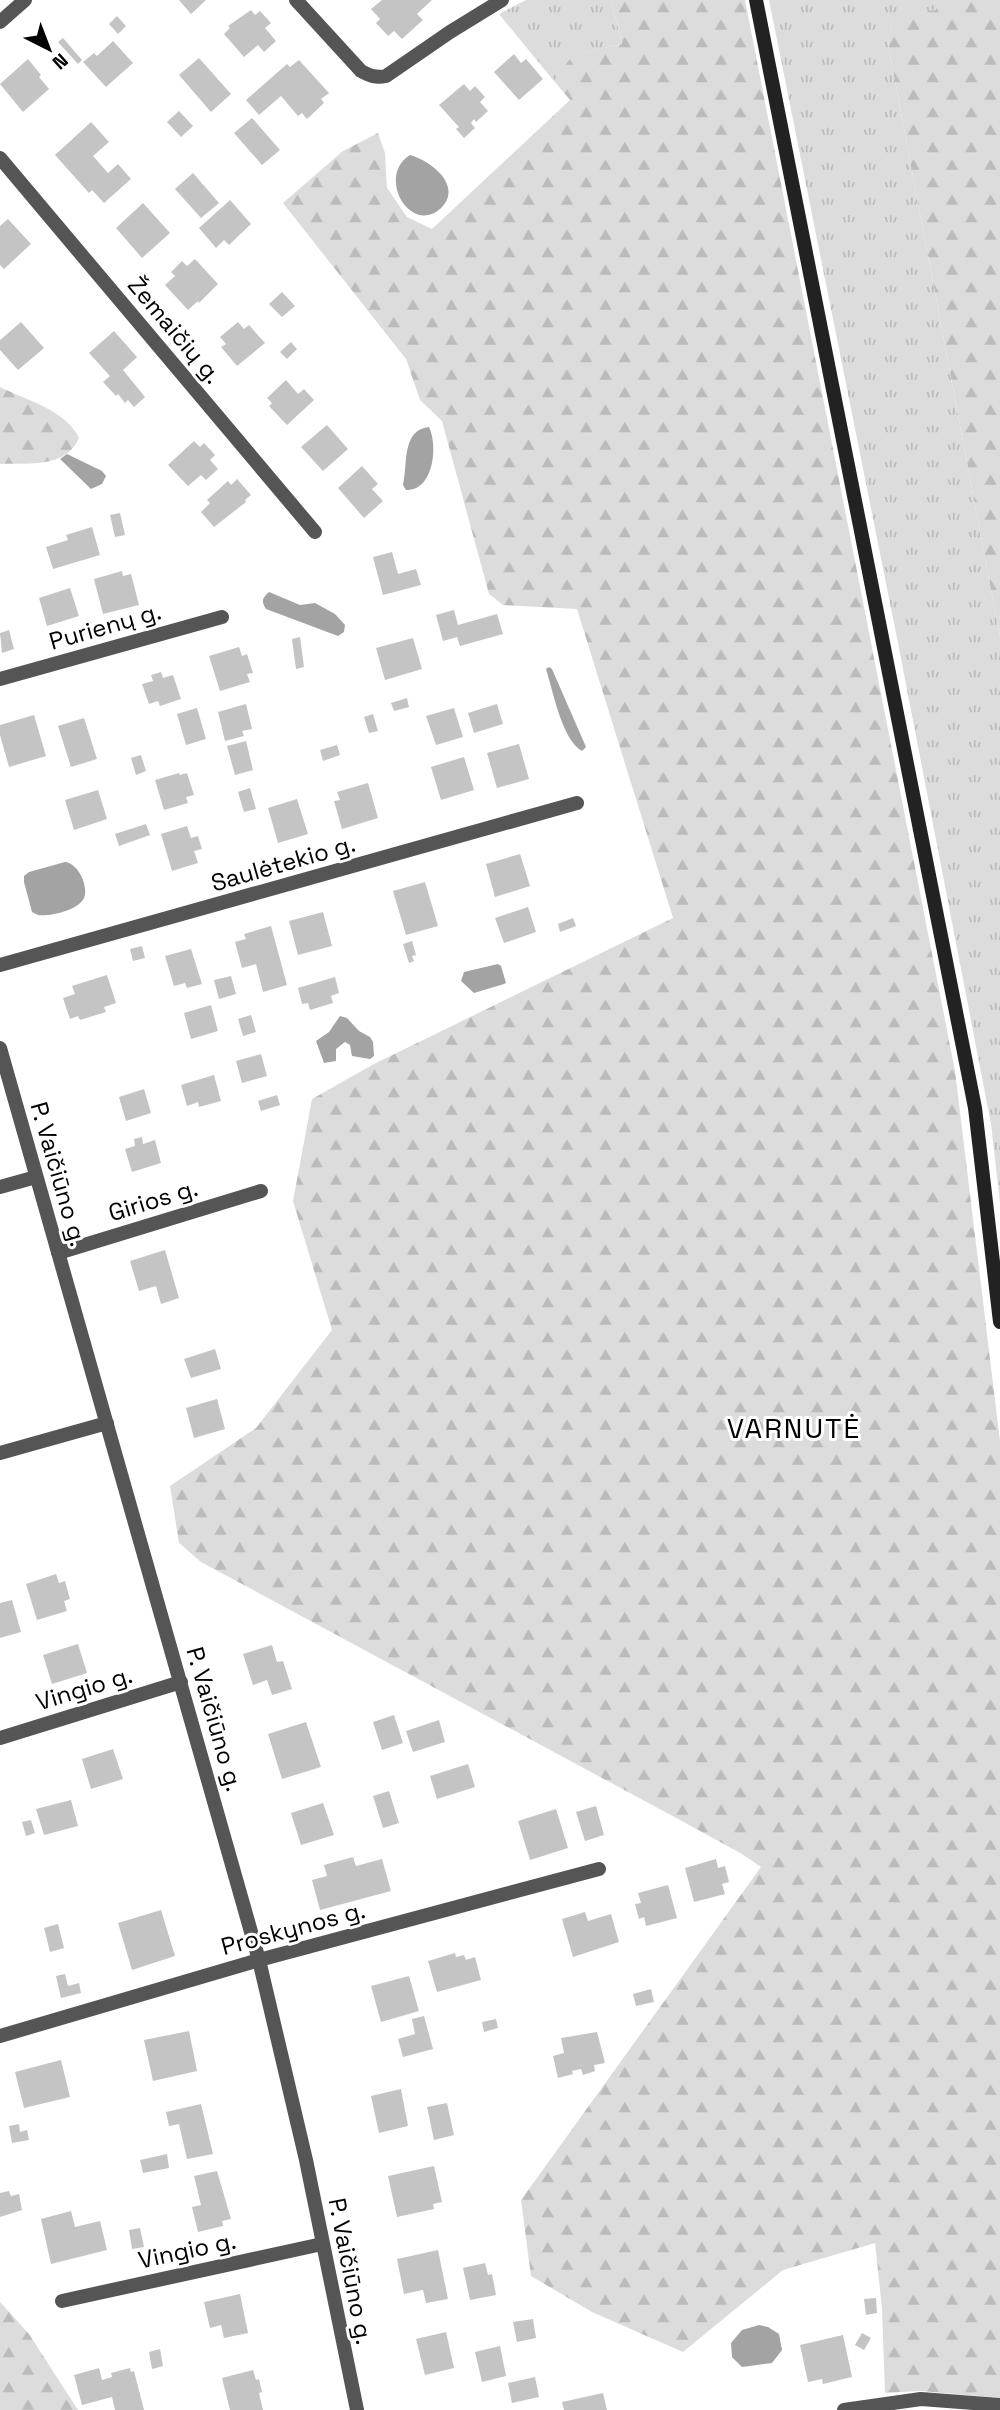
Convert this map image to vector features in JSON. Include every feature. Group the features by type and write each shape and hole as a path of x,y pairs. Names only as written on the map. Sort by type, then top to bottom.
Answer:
{"main road":[{"path":"756,0 975,1108 1000,1322"}],"street":[{"path":"0,22 25,0"},
{"path":"296,0 361,71 378,78 386,76 502,0"},
{"name":"Žemaičių g.","path":"0,158 315,532"},
{"name":"Purienų g.","path":"0,679 222,617"},
{"name":"Saulėtekio g.","path":"0,965 577,803"},
{"name":"P. Vaičiūno g.","path":"0,1048 259,1960 306,2160 357,2410"},
{"path":"0,1187 36,1177"},
{"name":"Girios g.","path":"58,1253 261,1191"},
{"path":"0,1453 107,1423"},
{"name":"Vingio g.","path":"0,1738 181,1682"},
{"name":"Proskynos g.","path":"0,2036 259,1960 599,1869"},
{"name":"Vingio g.","path":"62,2301 322,2244"},
{"path":"844,2410 921,2399 1000,2405"}],"green space":[{"path":"526,0 611,0 622,44 574,55 554,81 499,14"},
{"path":"611,0 745,0 955,1071 1000,1441 1000,2398 921,2391 885,2393 882,2309 875,2243 783,2270 683,2352 592,2312 531,2276 521,2200 761,1867 680,1820 201,1562 179,1543 170,1486 256,1428 332,1330 293,1201 312,1099 374,1064 673,918 577,609 503,605 489,594 442,421 420,400 406,359 283,203 343,151 378,133 385,153 387,188 407,217 432,229 570,100 554,81 573,55 622,44"},
{"path":"769,0 934,0 936,10 893,18 888,44 1000,637 1000,1203 991,1124"},
{"path":"934,0 1000,0 1000,637 888,44 893,17 936,10"},
{"path":"0,387 65,420 79,438 73,448 65,455 46,462 0,464"},
{"path":"0,2302 29,2334 78,2410 0,2410"}],"shaded area":[{"path":"410,155 435,169 447,184 447,201 429,215 408,209 397,188 396,176 400,164"},
{"path":"429,427 433,455 428,475 423,483 406,490 403,485 410,441 420,430"},
{"path":"67,454 102,471 106,476 102,484 91,489 60,459"},
{"path":"269,592 300,605 315,603 335,614 345,625 344,632 338,636 266,609 263,600"},
{"path":"549,667 586,747 582,751 569,737 564,726 546,669"},
{"path":"65,862 74,866 81,876 85,887 84,898 76,906 56,914 38,915 32,912 24,876 29,872"},
{"path":"498,964 501,966 506,983 504,984 474,993 461,981 464,972"},
{"path":"340,1016 347,1018 359,1031 370,1037 374,1056 370,1059 352,1056 350,1045 345,1042 336,1049 336,1061 324,1063 316,1041 329,1032"},
{"path":"759,2325 779,2334 782,2350 772,2363 742,2367 732,2357 731,2343 742,2330"}],"building":[{"path":"179,0 206,0 191,14"},
{"path":"382,0 432,0 417,14 423,20 402,39 394,31 388,36 376,23 380,19 371,9"},
{"path":"251,10 255,15 260,11 271,23 265,28 276,41 264,52 258,45 244,57 224,34 230,28 228,26"},
{"path":"117,16 126,26 118,34 109,24"},
{"path":"63,38 82,60 78,64 58,42"},
{"path":"113,41 133,63 106,87 83,62 94,53 97,56"},
{"path":"514,54 521,63 526,59 543,79 519,100 494,72"},
{"path":"199,58 231,94 211,112 179,75"},
{"path":"28,59 49,89 23,112 0,84"},
{"path":"299,60 329,93 321,99 324,103 307,119 302,113 298,116 281,96 259,115 246,100 287,64 290,67"},
{"path":"464,84 470,91 475,86 485,97 480,102 488,111 476,122 474,119 471,123 475,128 464,138 456,129 459,127 439,105"},
{"path":"179,111 193,126 181,137 167,122"},
{"path":"252,118 280,150 262,165 234,133"},
{"path":"91,122 109,142 93,156 108,173 118,164 131,179 104,203 92,190 89,193 55,155"},
{"path":"193,173 219,203 201,218 175,189"},
{"path":"230,200 251,224 229,245 224,240 216,248 199,228"},
{"path":"143,203 170,233 142,258 116,228"},
{"path":"8,219 31,244 4,269 0,265 0,226"},
{"path":"195,259 218,284 188,310 165,285 175,276 171,272 182,261 187,266"},
{"path":"282,292 295,306 282,317 269,304"},
{"path":"21,322 44,348 18,370 0,350 0,340"},
{"path":"238,322 244,329 249,325 265,343 237,366 221,347 226,344 220,337"},
{"path":"114,331 137,357 123,370 145,397 134,407 128,400 125,403 118,394 116,396 103,382 110,376 89,353"},
{"path":"291,342 297,349 287,359 280,352"},
{"path":"286,380 298,394 304,389 314,400 287,425 269,406 272,403 267,398"},
{"path":"327,425 348,449 323,471 301,447"},
{"path":"194,441 200,447 204,443 215,455 210,460 218,469 206,480 201,475 188,486 168,465"},
{"path":"362,466 378,484 372,489 383,501 364,518 338,488"},
{"path":"237,479 251,495 214,527 201,512 210,503 207,500 228,481 231,485"},
{"path":"120,513 125,535 115,537 110,515"},
{"path":"92,527 100,555 53,569 46,547 68,540 66,535"},
{"path":"392,552 398,574 416,569 421,585 383,595 373,557"},
{"path":"122,571 123,576 131,574 139,605 103,614 94,579"},
{"path":"70,588 79,616 47,626 39,598"},
{"path":"454,610 458,625 497,614 503,634 460,646 457,637 443,641 436,615"},
{"path":"9,630 14,649 2,653 0,633"},
{"path":"300,637 304,667 296,669 292,639"},
{"path":"413,638 422,669 385,680 376,648"},
{"path":"239,647 242,656 247,654 253,673 247,674 250,682 220,691 209,656"},
{"path":"161,672 163,678 173,675 181,699 160,706 158,701 149,704 142,684 153,681 151,675"},
{"path":"407,698 409,707 394,711 391,703"},
{"path":"246,704 252,729 242,731 244,736 225,741 218,712"},
{"path":"497,704 503,724 474,733 468,713"},
{"path":"197,708 206,739 186,745 177,714"},
{"path":"454,708 463,737 436,745 426,716"},
{"path":"373,714 378,731 369,733 364,717"},
{"path":"34,715 46,756 9,767 0,725"},
{"path":"84,718 97,759 71,767 58,726"},
{"path":"246,741 253,770 235,775 227,746"},
{"path":"519,744 529,779 497,788 487,753"},
{"path":"337,745 340,755 323,761 320,750"},
{"path":"141,755 146,771 136,775 131,758"},
{"path":"464,757 474,790 441,800 431,767"},
{"path":"187,773 194,795 186,797 188,803 164,810 155,780"},
{"path":"368,783 378,818 342,829 334,801 340,800 337,792"},
{"path":"250,788 256,809 244,812 238,792"},
{"path":"98,790 107,819 74,830 65,800"},
{"path":"297,799 308,834 278,843 268,808"},
{"path":"146,824 150,835 119,846 115,834"},
{"path":"187,826 191,838 198,836 202,849 194,851 198,863 172,871 161,834"},
{"path":"520,854 530,886 495,897 486,864"},
{"path":"425,882 438,926 406,935 393,891"},
{"path":"528,907 536,932 504,943 495,918"},
{"path":"323,912 332,946 298,955 289,921"},
{"path":"573,918 576,926 560,932 558,924"},
{"path":"271,926 287,985 263,992 256,964 242,968 235,942 246,939 244,934"},
{"path":"412,941 416,955 412,956 414,961 409,963 403,944"},
{"path":"142,946 145,958 133,961 130,949"},
{"path":"191,949 202,984 187,988 185,983 174,986 165,956"},
{"path":"107,975 116,1003 104,1007 106,1012 80,1020 78,1016 70,1019 63,998 75,994 72,986"},
{"path":"231,976 236,994 219,999 214,980"},
{"path":"335,977 339,993 331,996 333,1003 310,1010 308,1003 302,1004 298,988"},
{"path":"211,1005 218,1031 191,1039 184,1013"},
{"path":"251,1015 256,1032 243,1036 238,1019"},
{"path":"261,1054 267,1076 242,1083 236,1061"},
{"path":"214,1075 221,1101 199,1107 198,1102 187,1106 181,1085"},
{"path":"144,1089 151,1113 126,1121 119,1097"},
{"path":"277,1095 280,1105 261,1111 258,1101"},
{"path":"142,1137 143,1144 155,1140 161,1163 132,1172 125,1149 135,1146 134,1139"},
{"path":"165,1250 179,1298 161,1304 156,1286 139,1291 130,1261"},
{"path":"215,1349 221,1369 191,1378 184,1359"},
{"path":"217,1399 225,1429 194,1438 186,1408"},
{"path":"56,1574 59,1583 65,1581 70,1599 64,1601 67,1611 37,1620 26,1584"},
{"path":"12,1600 21,1632 0,1638 0,1603"},
{"path":"78,1644 87,1673 52,1684 43,1655"},
{"path":"272,1645 277,1662 283,1661 292,1689 272,1695 267,1680 253,1685 243,1654"},
{"path":"394,1715 403,1743 382,1750 373,1722"},
{"path":"439,1720 445,1742 413,1752 406,1731"},
{"path":"306,1722 321,1767 282,1779 268,1734"},
{"path":"113,1749 123,1779 91,1789 82,1759"},
{"path":"468,1764 475,1787 437,1799 430,1776"},
{"path":"389,1791 399,1823 383,1828 373,1796"},
{"path":"71,1800 78,1826 44,1835 36,1809"},
{"path":"323,1803 334,1835 301,1845 291,1813"},
{"path":"596,1806 604,1835 585,1841 576,1812"},
{"path":"556,1809 568,1848 530,1860 518,1821"},
{"path":"31,1820 35,1833 26,1836 22,1822"},
{"path":"353,1857 356,1866 382,1859 391,1891 320,1910 312,1880 327,1876 324,1865"},
{"path":"716,1859 718,1868 725,1866 729,1882 722,1884 725,1894 694,1902 685,1868"},
{"path":"668,1885 677,1918 646,1926 644,1917 639,1919 635,1904 641,1903 638,1893"},
{"path":"161,1910 175,1956 132,1970 118,1923"},
{"path":"585,1912 588,1921 611,1914 619,1942 573,1957 562,1919"},
{"path":"58,1924 64,1948 50,1952 44,1928"},
{"path":"455,1953 456,1957 464,1955 466,1960 475,1957 481,1980 437,1992 428,1961"},
{"path":"65,1974 68,1986 79,1983 81,1993 61,1998 56,1976"},
{"path":"409,1976 419,2011 381,2022 371,1986"},
{"path":"651,1989 654,2002 636,2006 633,1994"},
{"path":"424,2016 433,2049 403,2057 398,2039 415,2034 412,2019"},
{"path":"496,2019 498,2028 484,2032 482,2022"},
{"path":"189,2031 197,2071 153,2081 144,2040"},
{"path":"597,2032 605,2063 594,2065 595,2071 583,2075 581,2069 558,2078 553,2056 564,2053 561,2038"},
{"path":"61,2060 70,2097 24,2108 15,2072"},
{"path":"401,2089 408,2126 379,2133 371,2096"},
{"path":"447,2103 454,2135 434,2140 427,2107"},
{"path":"201,2104 213,2154 187,2159 179,2124 169,2126 166,2112"},
{"path":"19,2124 20,2132 27,2130 29,2140 12,2143 9,2126"},
{"path":"167,2154 169,2168 143,2173 140,2160"},
{"path":"434,2166 442,2202 433,2204 434,2209 397,2217 388,2176"},
{"path":"217,2171 231,2219 222,2221 223,2226 198,2232 192,2207 201,2205 194,2176"},
{"path":"9,2191 11,2196 19,2194 22,2210 0,2217 0,2193"},
{"path":"71,2211 75,2227 100,2221 107,2250 51,2264 41,2219"},
{"path":"140,2228 144,2247 132,2249 129,2230"},
{"path":"438,2250 448,2299 426,2303 423,2290 404,2294 397,2259"},
{"path":"485,2263 488,2275 492,2274 496,2295 470,2300 463,2268"},
{"path":"240,2294 248,2333 224,2338 221,2325 210,2328 204,2302"},
{"path":"876,2298 877,2313 866,2315 864,2299"},
{"path":"533,2319 536,2338 517,2342 513,2322"},
{"path":"446,2332 454,2368 425,2375 416,2339"},
{"path":"862,2333 871,2338 864,2350 855,2345"},
{"path":"843,2335 852,2377 823,2384 822,2379 808,2382 800,2345"},
{"path":"500,2346 506,2376 482,2382 475,2352"},
{"path":"160,2349 163,2366 152,2369 149,2352"},
{"path":"99,2368 102,2380 112,2377 111,2373 130,2368 131,2372 134,2371 144,2410 115,2410 112,2397 82,2405 74,2375"},
{"path":"253,2370 256,2380 259,2379 263,2410 230,2410 222,2378"},
{"path":"535,2377 539,2397 512,2403 508,2383"},
{"path":"603,2393 607,2410 564,2410 562,2402"}],"district":[{"name":"VARNUTĖ","path":"794,1428"}]}
